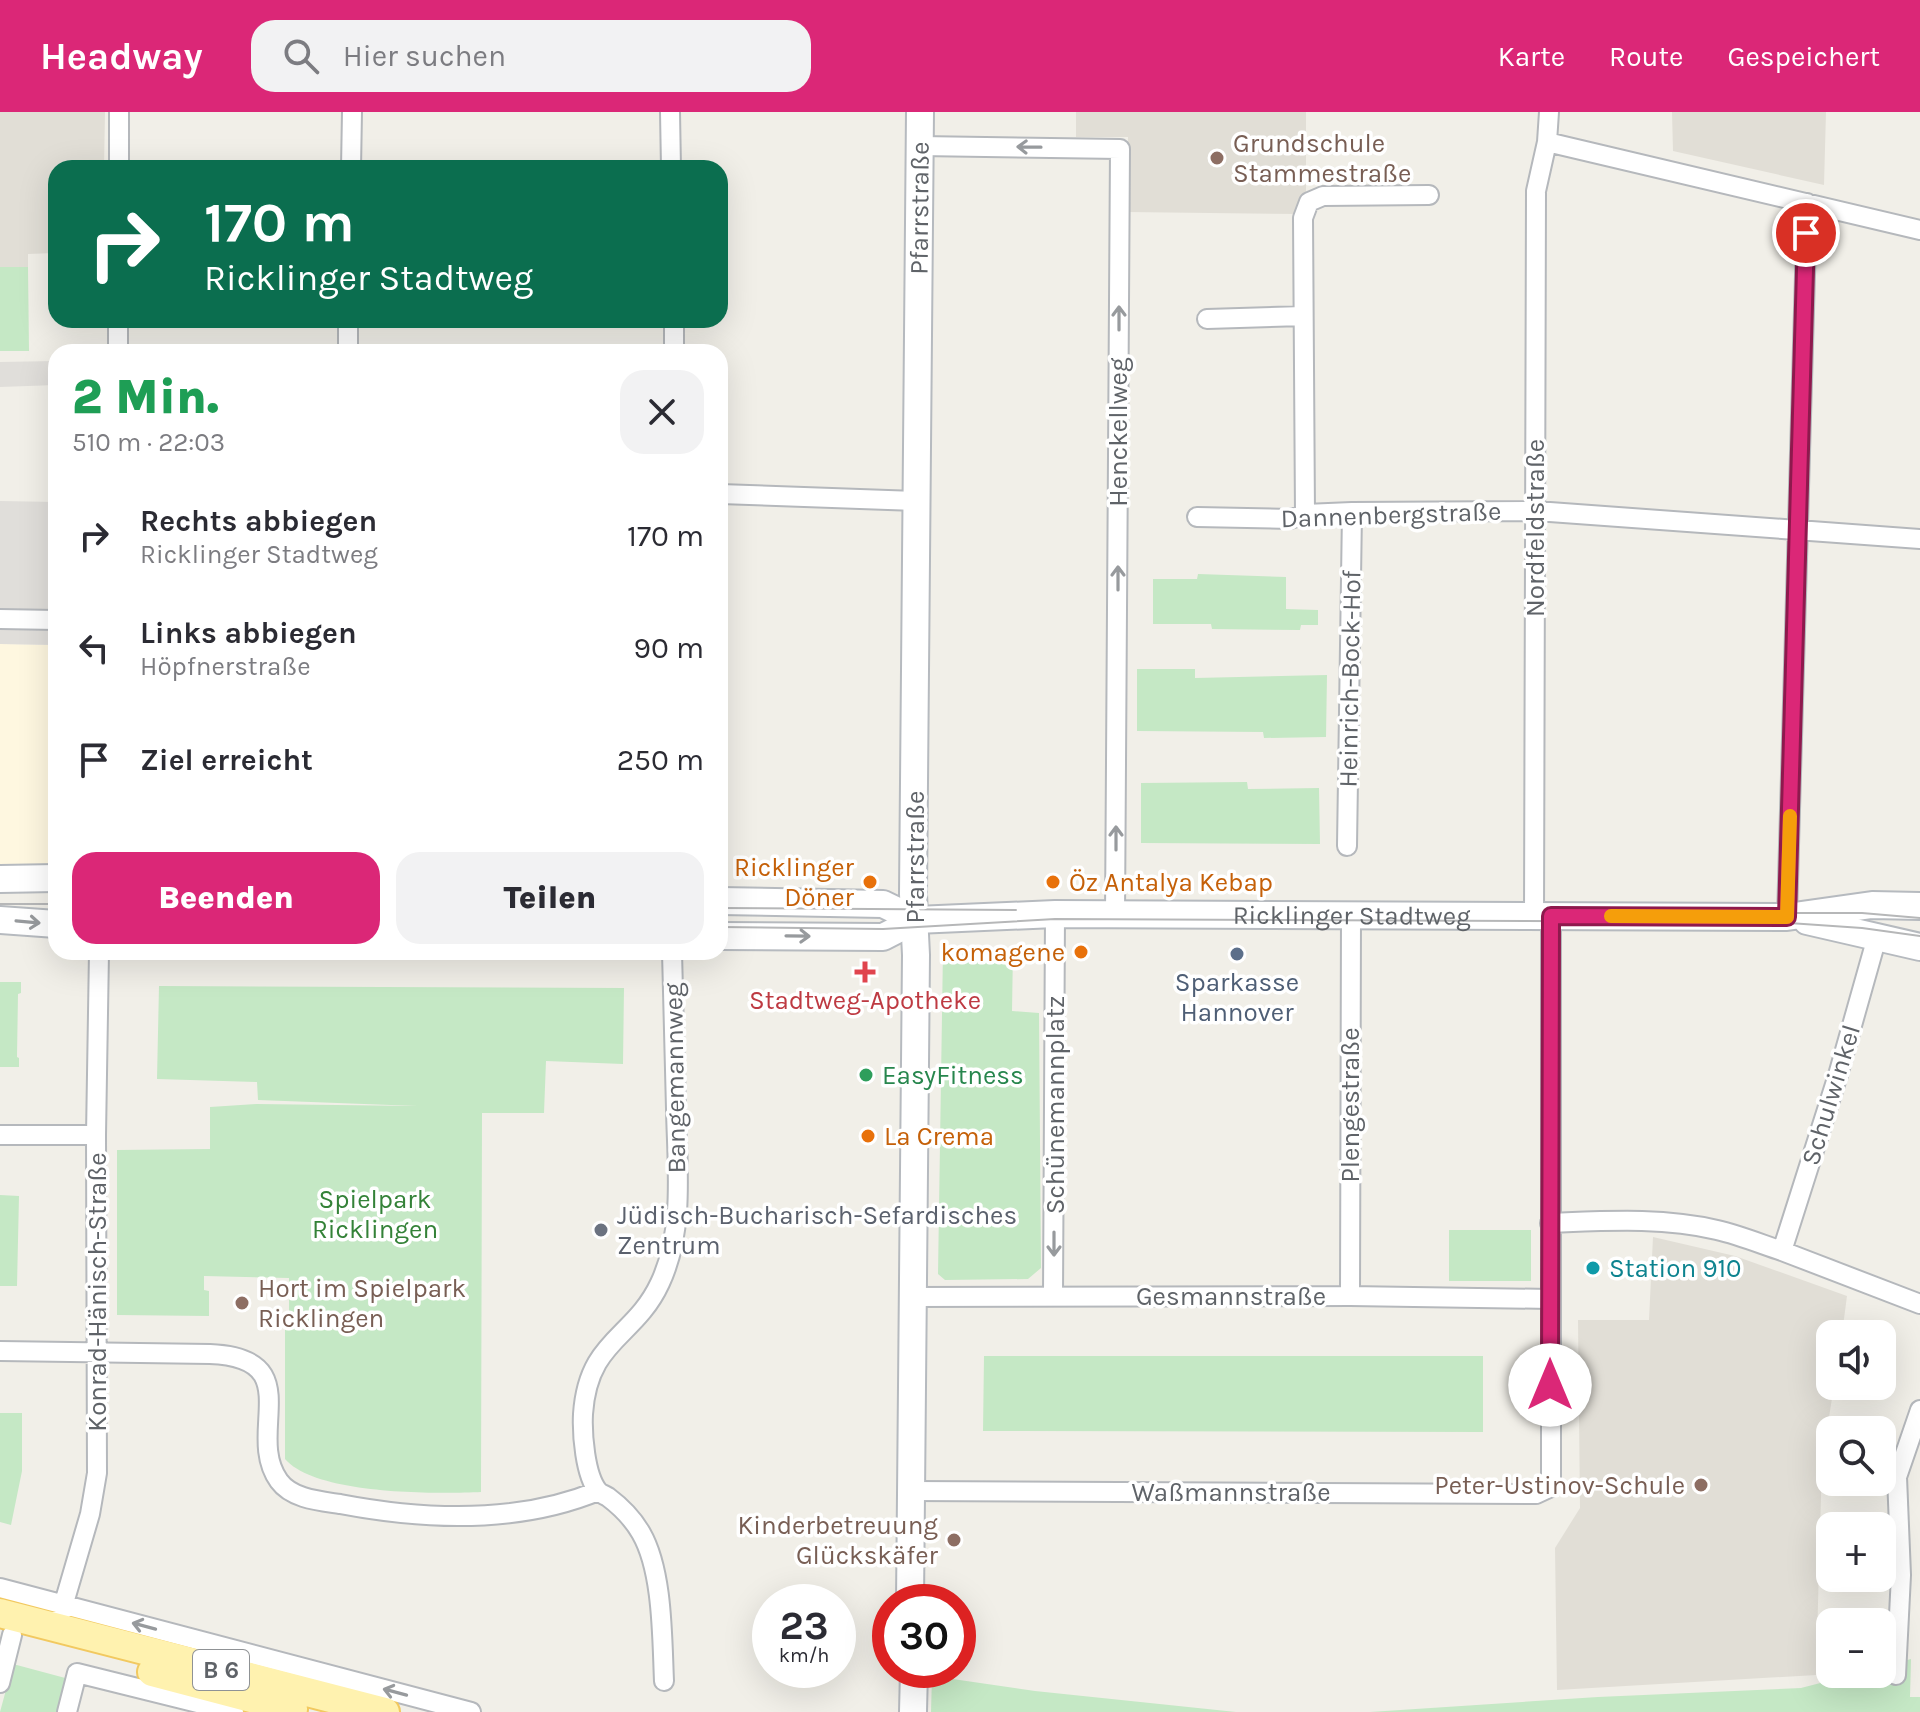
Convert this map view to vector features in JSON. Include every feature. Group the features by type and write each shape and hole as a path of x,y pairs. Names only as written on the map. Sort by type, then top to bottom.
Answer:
{"main road":[{"name":"B 6","path":"4,1638 60,1616 385,1712"},
{"name":"B 6","path":"4,1638 308,1712"}],"street":[{"path":"119,112 119,160"},
{"path":"351,160 352,112"},
{"path":"670,112 671,160"},
{"name":"Pfarrstraße","path":"910,1584 920,112"},
{"name":"Nordfeldstraße","path":"1549,112 1547,142 1536,191 1536,511 1550,1223 1551,1487"},
{"path":"1547,142 1920,230"},
{"name":"Henckellweg","path":"920,146 1120,149 1115,916"},
{"path":"1305,514 1303,218 1309,202 1323,196 1429,195"},
{"path":"1787,917 1807,203"},
{"path":"1207,319 1303,316"},
{"path":"728,494 916,501"},
{"name":"Dannenbergstraße","path":"1197,517 1290,519 1305,514 1352,512 1536,511 1920,539"},
{"name":"Heinrich-Bock-Hof","path":"1347,846 1352,512"},
{"path":"0,619 48,620"},
{"path":"0,879 48,878"},
{"name":"Ricklinger Stadtweg","path":"728,901 883,904 916,920"},
{"name":"Ricklinger Stadtweg","path":"728,936 883,937 916,920 1055,914 1787,917 1872,905 1920,906"},
{"name":"Schünemannplatz","path":"1053,1296 1055,914"},
{"name":"Plengestraße","path":"1350,1296 1351,915"},
{"name":"Ricklinger Stadtweg","path":"1787,917 1920,947"},
{"path":"0,920 48,923"},
{"name":"Schulwinkel","path":"1782,1251 1838,1075 1877,937"},
{"name":"Konrad-Hänisch-Straße","path":"60,1616 90,1514 97,1473 99,960"},
{"name":"Bangemannweg","path":"598,1491 589,1470 583,1440 586,1383 598,1358 641,1313 660,1283 673,1242 678,1186 672,960"},
{"path":"0,1135 96,1135"},
{"path":"1550,1223 1630,1220 1718,1230 1920,1304"},
{"name":"Gesmannstraße","path":"912,1297 1550,1299"},
{"path":"0,1351 228,1354 254,1364 265,1378 269,1398 269,1463 290,1492 315,1500 414,1515 454,1516 525,1510 598,1491 626,1513 642,1533 657,1578 664,1681"},
{"path":"1896,1675 1911,1578 1897,1477 1920,1410"},
{"name":"Waßmannstraße","path":"911,1491 1536,1494 1551,1487"},
{"path":"0,1588 60,1616 471,1712"},
{"path":"0,1683 4,1638"},
{"path":"67,1712 77,1673 234,1712"},
{"path":"901,1688 901,1712"},
{"path":"913,1712 914,1688"}],"shaded area":[{"path":"0,112 105,112 104,160 48,160 48,253 28,254 28,267 0,267"},
{"name":"Grundschule Stammestraße","path":"1076,112 1306,112 1306,206 1300,214 1127,212 1128,137 1076,137"},
{"path":"1672,112 1826,112 1824,185 1673,151"},
{"path":"48,361 48,385 0,387 0,362"},
{"path":"0,501 48,502 48,645 0,644"},
{"path":"0,644 48,645 48,871 0,869"},
{"name":"Peter-Ustinov-Schule","path":"1653,1237 1735,1256 1847,1296 1844,1320 1816,1320 1816,1400 1832,1400 1829,1416 1816,1416 1816,1496 1821,1496 1821,1512 1816,1512 1816,1675 1557,1690 1555,1548 1580,1508 1578,1320 1649,1320"}],"green space":[{"path":"0,267 28,267 29,351 0,351"},
{"path":"1198,574 1286,577 1286,609 1318,610 1318,625 1301,625 1300,630 1212,629 1211,624 1153,624 1153,579 1197,579"},
{"path":"1137,669 1195,669 1195,678 1327,675 1326,737 1264,738 1263,732 1137,731"},
{"path":"1247,782 1248,789 1319,788 1320,844 1141,843 1141,783"},
{"path":"943,950 1013,950 1012,1011 1039,1013 1041,1268 1028,1279 945,1280 938,1274"},
{"path":"0,982 21,982 21,993 18,994 19,1067 0,1067"},
{"name":"Spielpark Ricklingen","path":"159,986 624,988 623,1064 546,1061 544,1113 482,1113 481,1492 407,1492 349,1486 300,1471 285,1459 285,1323 289,1323 289,1278 204,1276 204,1290 209,1291 209,1316 117,1315 117,1150 210,1149 210,1107 256,1104 417,1106 258,1100 257,1082 157,1079"},
{"path":"0,1195 19,1196 17,1286 0,1286"},
{"path":"1449,1230 1531,1230 1531,1281 1449,1281"},
{"path":"984,1356 1483,1356 1483,1432 983,1431"},
{"path":"0,1413 22,1413 22,1471 11,1525 0,1522"},
{"path":"1911,1659 1910,1697 1920,1697 1920,1712 1370,1712 1801,1688 1816,1684 1816,1688 1896,1688 1896,1663"},
{"path":"13,1664 69,1679 60,1712 0,1712"},
{"path":"976,1682 1236,1712 931,1712 932,1688 976,1688"}],"tram line":[{"path":"0,904 48,904"},
{"path":"728,908 1016,910"},
{"path":"1796,913 1862,913 1920,918"},
{"path":"728,927 883,929 1055,919 1773,922 1862,928 1920,936"}],"slow traffic":[{"path":"1611,916 1787,917 1790,816"}],"place":[{"name":"Grundschule Stammestraße","path":"1217,158"},
{"name":"Ricklinger Döner","path":"870,882"},
{"name":"Öz Antalya Kebap","path":"1053,882"},
{"name":"komagene","path":"1081,952"},
{"name":"Sparkasse Hannover","path":"1237,954"},
{"name":"Stadtweg-Apotheke","path":"865,972"},
{"name":"EasyFitness","path":"866,1075"},
{"name":"La Crema","path":"868,1136"},
{"name":"Jüdisch-Bucharisch-Sefardisches Zentrum","path":"601,1230"},
{"name":"Station 910","path":"1593,1268"},
{"name":"Hort im Spielpark Ricklingen","path":"242,1303"},
{"name":"Peter-Ustinov-Schule","path":"1701,1485"},
{"name":"Kinderbetreuung Glückskäfer","path":"954,1540"}],"route":[{"path":"1550,1385 1551,916 1787,917 1806,233"}]}
